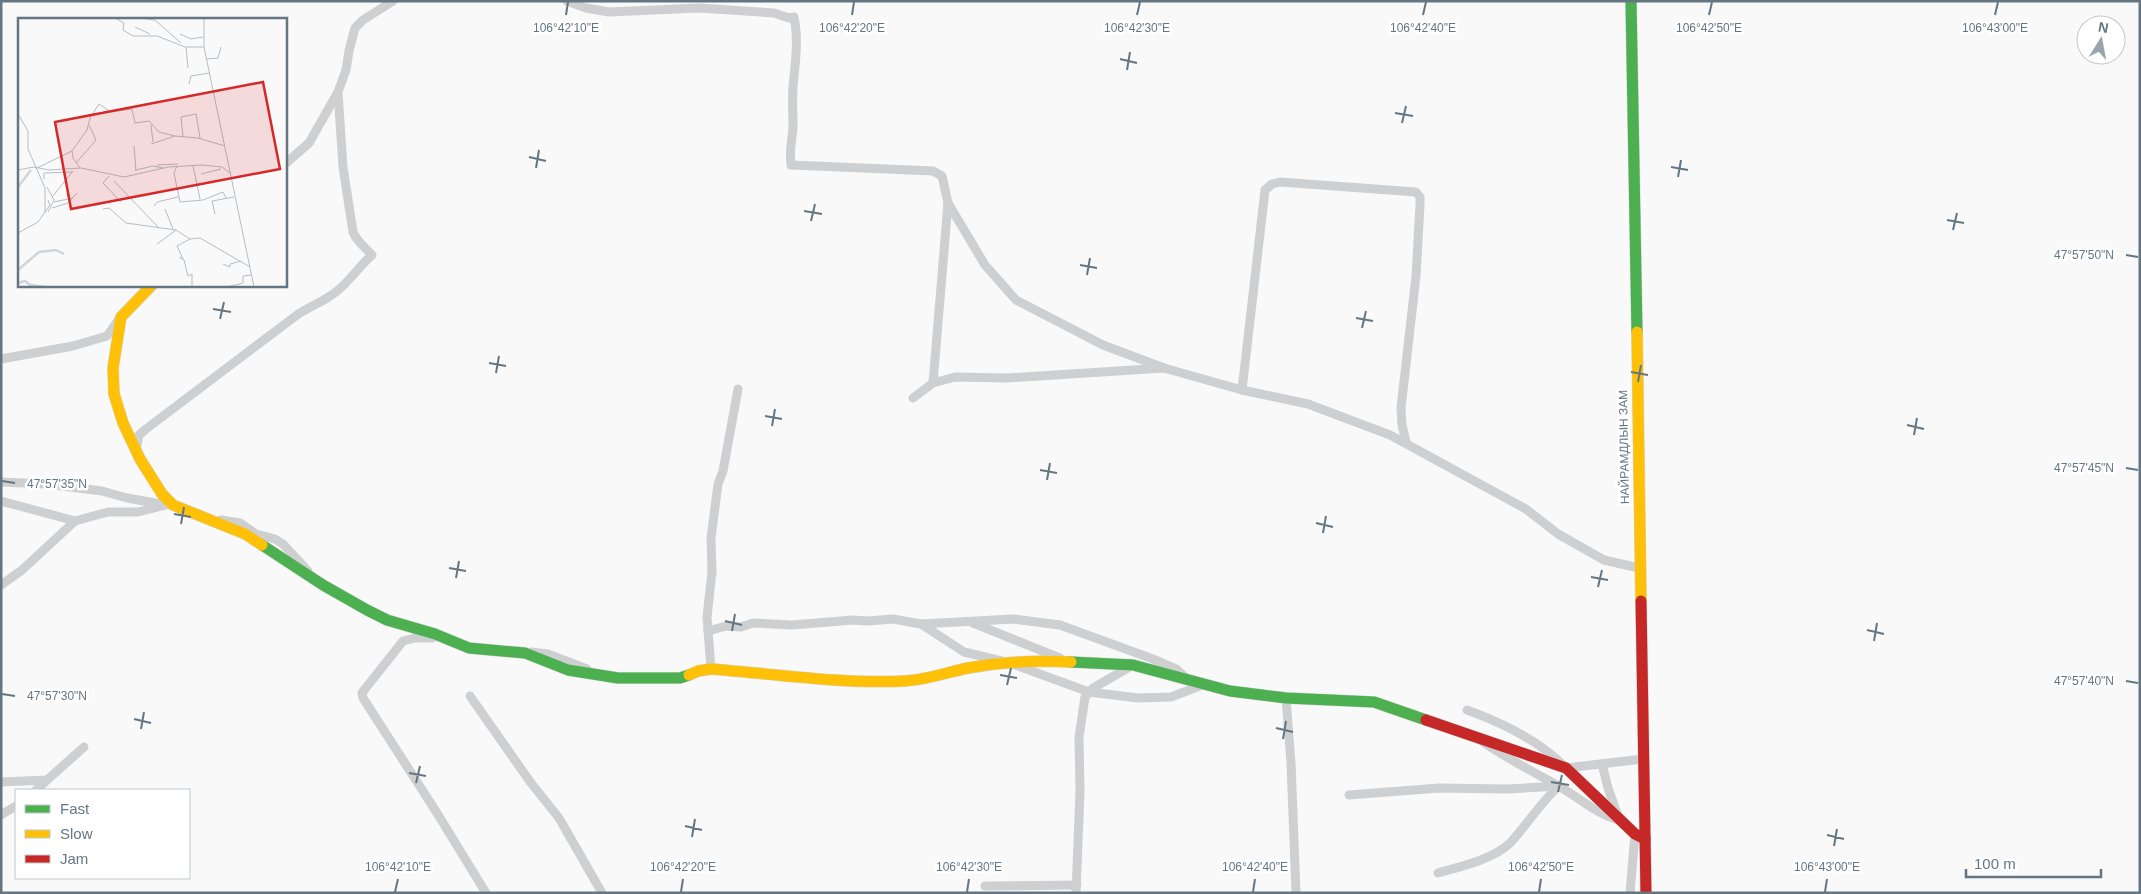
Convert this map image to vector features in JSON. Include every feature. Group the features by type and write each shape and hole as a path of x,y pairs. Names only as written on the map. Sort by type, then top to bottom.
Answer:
{"street":[{"path":"286,163 309,143 338,92 346,70 356,28 363,20 393,1"},
{"path":"567,1 586,8 609,12 699,8 774,13 789,18 794,17 797,27 792,96 793,129 789,148 791,165 933,171 942,176 948,203 932,383"},
{"name":"НАЙРАМДЛЫН ЗАМ","path":"1631,1 1643,759 1640,836 1646,893"},
{"path":"136,450 139,435 146,429 306,308 317,306 336,292 354,276 363,262 372,255 364,245 357,241 353,232 342,166 338,92"},
{"path":"1242,390 1265,190 1272,184 1280,182 1416,192 1420,197 1420,205 1416,276 1401,408 1406,442"},
{"path":"948,203 985,265 1016,300 1102,345 1164,368 1242,390 1308,404 1406,442 1526,509 1558,534 1604,560 1639,568"},
{"path":"1,359 73,346 107,336 121,317 151,286"},
{"path":"121,317 112,368 114,394 123,423 136,450 170,505"},
{"path":"913,398 932,383 954,377 1007,378 1164,368"},
{"path":"711,670 708,631 712,572 710,538 718,484 723,471 738,389"},
{"path":"1,482 46,484 102,491 127,498 170,505 245,534 341,597 387,620 440,636 478,651 517,652 543,659 568,670 609,677 680,678 691,676 698,671 711,670 816,677 836,681 907,681 970,668 1037,660 1133,665 1230,691 1286,698 1374,702 1566,768 1643,759"},
{"path":"1,501 75,521"},
{"path":"1,585 22,570 75,521 108,512 138,512 170,505"},
{"path":"708,631 726,626 741,627 753,624 792,625 853,620 868,622 893,618 921,624 1013,619 1060,625 1176,669 1188,680"},
{"path":"970,622 1069,662"},
{"path":"921,624 957,650 1010,663 1089,692 1138,698 1171,697 1206,684"},
{"path":"440,636 415,638 403,642 365,689 363,698 486,893"},
{"path":"985,886 1076,889 1080,791 1079,737 1085,697 1089,692 1133,665"},
{"path":"470,696 526,776 559,818 602,893"},
{"path":"1286,698 1291,763 1296,893"},
{"path":"1467,710 1495,720 1553,755 1620,820 1640,836 1630,893"},
{"path":"1476,738 1513,763 1558,786 1605,816 1620,820"},
{"path":"37,789 84,747"},
{"path":"1602,764 1608,788 1620,820"},
{"path":"1,782 47,780"},
{"path":"1349,795 1439,788 1508,789 1558,786"},
{"path":"1438,873 1486,857 1509,844 1558,786"},
{"path":"1,815 15,807"}],"traffic: fast":[{"path":"1631,1 1637,332"},
{"path":"262,545 323,585 387,620 435,634 469,648 525,653 568,670 618,678 680,678 689,675"},
{"path":"1071,662 1133,665 1230,691 1286,698 1374,702 1426,720"}],"traffic: slow":[{"path":"151,286 121,317 113,368 114,394 123,423 140,459 162,494 173,505 245,534 262,545"},
{"path":"1637,332 1641,601"},
{"path":"689,675 711,669 832,680 881,682 921,679 994,664 1032,661 1071,662"}],"traffic: jam":[{"path":"1641,601 1646,893"},
{"path":"1426,720 1566,768 1635,834 1645,839"}]}
